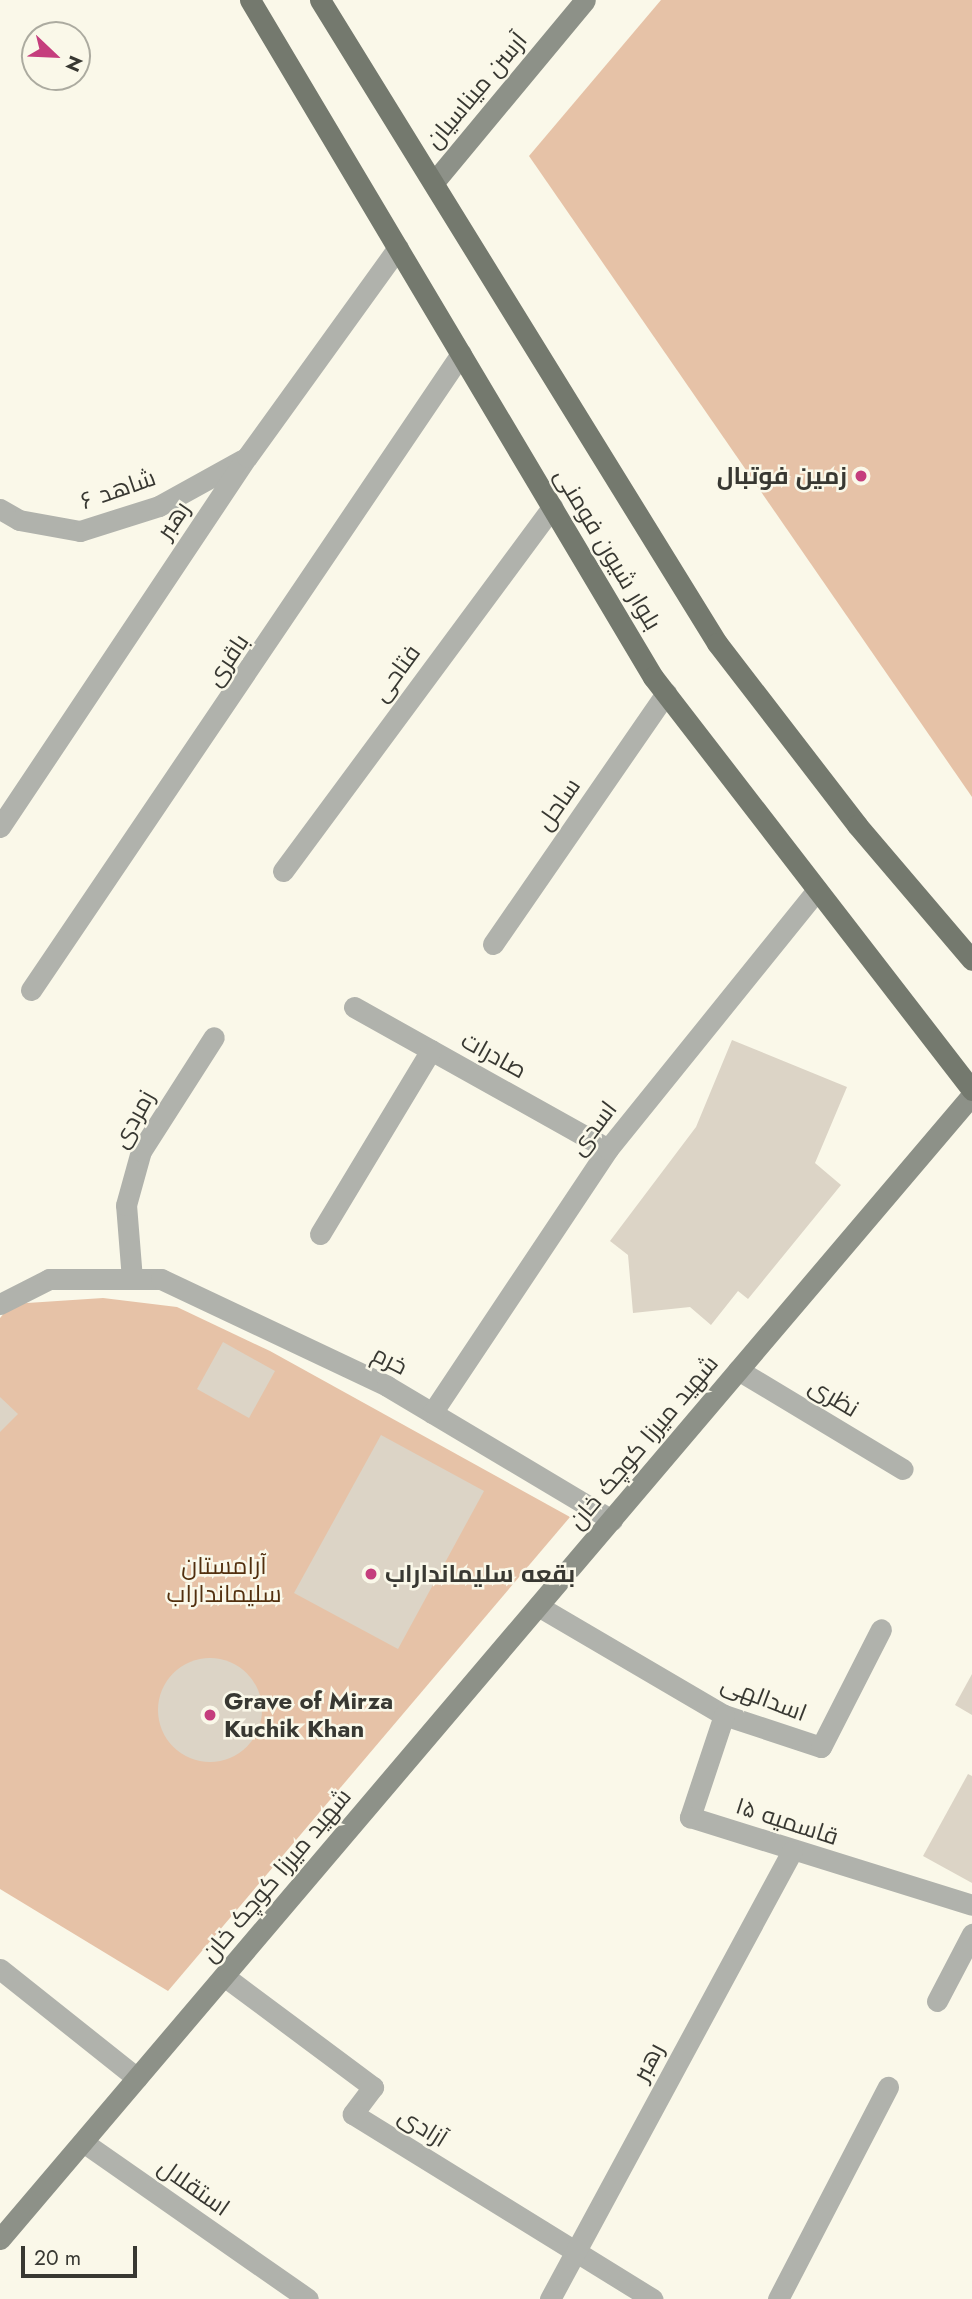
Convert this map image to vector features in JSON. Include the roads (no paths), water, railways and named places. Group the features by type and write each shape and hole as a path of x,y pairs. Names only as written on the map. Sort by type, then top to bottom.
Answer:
{"main road":[{"name":"بلوار شیون فومنی","path":"250,0 666,693 972,1093"},
{"name":"بلوار شیون فومنی","path":"320,0 717,643 972,960"}],"street":[{"name":"آرسن میناسیان","path":"434,182 585,0"},
{"name":"رهبر","path":"0,827 247,457 398,247"},
{"name":"باقری","path":"31,990 461,354"},
{"name":"شاهد ۶","path":"0,509 19,520 80,531 159,506 247,457"},
{"name":"فتاحی","path":"283,871 552,507"},
{"name":"ساحل","path":"493,944 666,693"},
{"name":"اسدی","path":"432,1413 608,1149 817,890"},
{"name":"صادرات","path":"354,1007 608,1149"},
{"name":"زمردی","path":"132,1279 126,1205 141,1151 214,1037"},
{"path":"320,1234 430,1050"},
{"name":"شهید میرزا کوچک خان","path":"0,2239 972,1093"},
{"name":"خرم","path":"0,1304 48,1279 161,1279 432,1413 612,1520"},
{"name":"نظری","path":"738,1370 903,1469"},
{"name":"اسدالهی","path":"538,1606 724,1715 821,1747 881,1629"},
{"name":"قاسمیه ۱۵","path":"724,1715 690,1818 972,1905"},
{"name":"رهبر","path":"550,2299 792,1851"},
{"path":"937,2001 972,1934"},
{"path":"0,1969 137,2078"},
{"name":"آزادی","path":"224,1976 373,2087 352,2114 653,2299"},
{"path":"778,2299 888,2087"},
{"name":"استقلال","path":"83,2142 308,2299"}],"place":[{"name":"زمین فوتبال","path":"861,476"},
{"name":"بقعه سلیمانداراب","path":"371,1574"},
{"name":"Grave of Mirza Kuchik Khan","path":"210,1715"}],"park label":[{"name":"آرامستان سلیمانداراب","path":"224,1580"}]}
